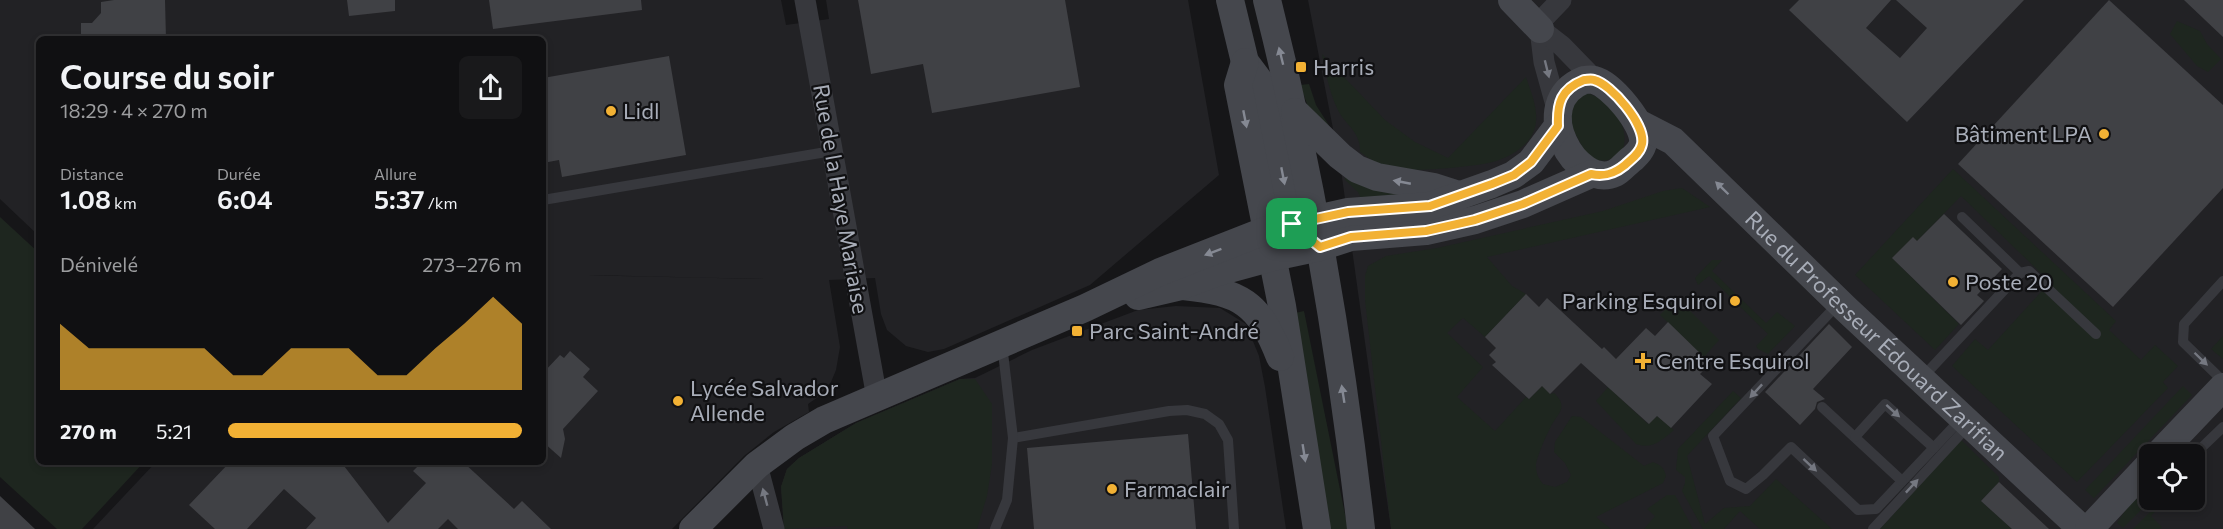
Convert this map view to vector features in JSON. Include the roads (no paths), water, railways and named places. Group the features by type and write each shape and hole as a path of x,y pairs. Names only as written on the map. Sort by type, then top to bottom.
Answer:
{"street":[{"name":"Rue de la Haye Mariaise","path":"805,0 876,398"},
{"path":"1230,0 1245,63 1238,85 1293,235 1352,452 1361,529"},
{"path":"1267,0 1295,112 1293,235 1295,396 1317,529"},
{"path":"1512,0 1539,27 1562,46 1595,80 1617,97 1638,123 1643,143 1639,153 1616,173 1598,176 1591,174 1577,162 1561,138 1544,62 1539,27 1561,0"},
{"path":"1085,308 1181,286 1218,272 1293,235 1348,212 1430,206 1514,175 1531,162 1558,118 1563,95 1571,86 1584,80 1595,80"},
{"path":"1295,112 1340,156 1357,169 1377,177 1434,187 1459,195"},
{"name":"Rue du Professeur Édouard Zarifian","path":"1638,123 1673,141 1832,295 2082,529"},
{"path":"697,528 757,465 795,437 876,398 1085,308 1160,272 1293,235 1351,237 1426,231 1475,220 1523,204 1591,174"},
{"path":"1181,286 1209,289 1231,295 1253,310 1271,335 1295,396"},
{"path":"2169,444 2223,387"},
{"path":"757,465 774,529"},
{"path":"2089,529 2139,477"}],"lane":[{"path":"546,199 832,151"},
{"path":"1962,217 2020,273"},
{"path":"1921,379 2020,273 2029,271 2096,334"},
{"path":"2223,281 2184,324 2184,342 2223,381"},
{"path":"1832,295 1713,436 1730,481 1746,489 1791,447 1858,510 1876,509 1934,448 1966,421"},
{"path":"995,529 1007,500 1013,438 1002,344"},
{"path":"1855,437 1885,404 1934,448"},
{"path":"1822,407 1902,482"},
{"path":"1013,438 1169,411 1187,410 1205,414 1219,424 1227,440 1234,529"},
{"path":"1873,529 1966,421"},
{"path":"2205,444 2223,427"}],"place":[{"name":"Harris","path":"1301,67"},
{"name":"Lidl","path":"611,111"},
{"name":"Bâtiment LPA","path":"2104,134"},
{"name":"Poste 20","path":"1953,282"},
{"name":"Parking Esquirol","path":"1735,301"},
{"name":"Parc Saint-André","path":"1077,331"},
{"name":"Centre Esquirol","path":"1643,361"},
{"name":"Lycée Salvador Allende","path":"678,401"},
{"name":"Farmaclair","path":"1112,489"}]}
